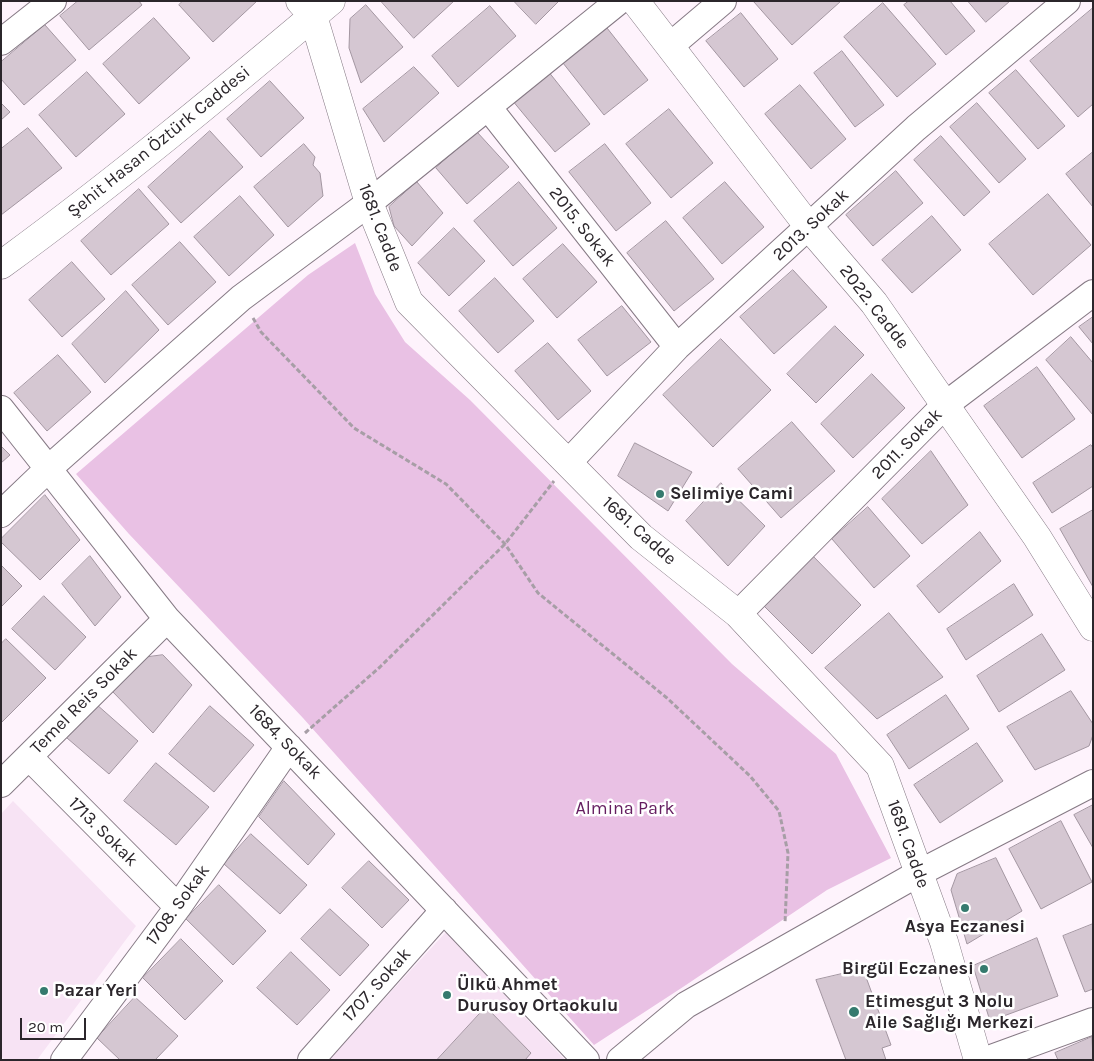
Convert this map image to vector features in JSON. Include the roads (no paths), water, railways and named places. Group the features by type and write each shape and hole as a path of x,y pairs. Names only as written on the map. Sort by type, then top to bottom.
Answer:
{"street":[{"path":"1,42 53,1"},
{"path":"1,514 48,469 241,298 369,203 619,1"},
{"name":"2022. Cadde","path":"635,1 809,227 874,303 1037,537 1093,627"},
{"path":"670,46 723,1"},
{"name":"2013. Sokak","path":"568,463 677,347 916,128 1067,1"},
{"name":"1681. Cadde","path":"315,6 369,203 409,302 641,537 738,614 880,766 944,942 978,1060"},
{"name":"Şehit Hasan Öztürk Caddesi","path":"1,265 56,225 198,112 315,6"},
{"name":"2015. Sokak","path":"488,108 677,347"},
{"name":"2011. Sokak","path":"738,614 945,405 1093,293"},
{"name":"1684. Sokak","path":"1,409 167,619 586,1060"},
{"name":"Temel Reis Sokak","path":"1,784 167,619"},
{"name":"1708. Sokak","path":"64,1060 178,907 289,747"},
{"name":"1713. Sokak","path":"29,757 178,907"},
{"path":"620,1060 686,1005 919,873 1093,783"},
{"name":"1707. Sokak","path":"311,1060 444,910"},
{"path":"986,1060 1093,1021"}],"place":[{"name":"Selimiye Cami","path":"660,494"},
{"name":"Asya Eczanesi","path":"965,908"},
{"name":"Birgül Eczanesi","path":"984,969"},
{"name":"Pazar Yeri","path":"44,991"},
{"name":"Ülkü Ahmet Durusoy Ortaokulu","path":"447,995"},
{"name":"Etimesgut 3 Nolu Aile Sağlığı Merkezi","path":"854,1012"}],"park label":[{"name":"Almina Park","path":"625,809"}]}
